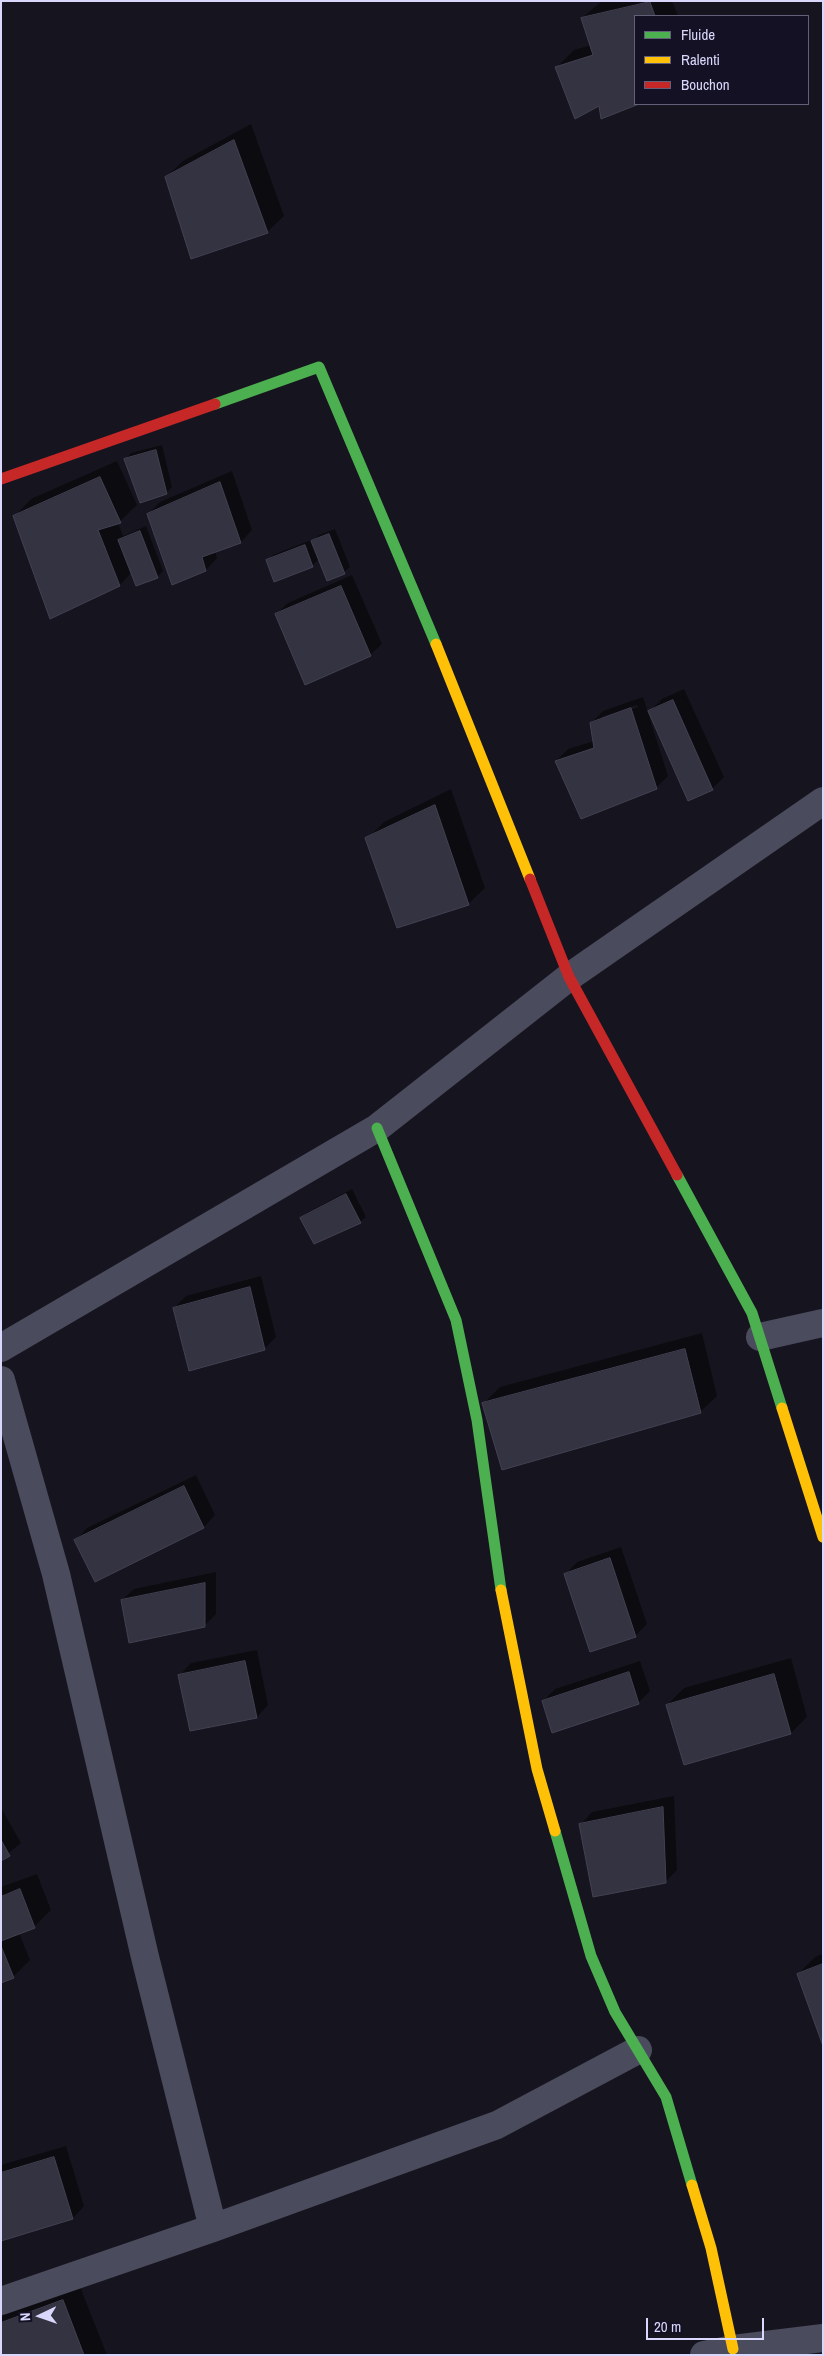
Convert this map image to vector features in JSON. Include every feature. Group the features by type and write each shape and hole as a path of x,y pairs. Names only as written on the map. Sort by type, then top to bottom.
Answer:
{"street":[{"path":"1,479 319,367 459,699 569,977 752,1312 823,1538"},
{"path":"1,1348 377,1128 569,977 823,801"},
{"path":"377,1128 456,1320 477,1420 501,1589 537,1769 591,1956 615,2012 666,2097 712,2248 733,2349"},
{"path":"760,1337 823,1323"},
{"path":"1,1380 56,1574 145,1958 213,2228"},
{"path":"1,2300 213,2228 497,2124 638,2050"},
{"path":"704,2355 733,2349 823,2338"}],"building":[{"path":"650,2 655,15 634,15 634,105 636,105 601,119 599,106 575,119 555,67 593,55 581,18"},
{"path":"234,140 268,233 191,259 165,177"},
{"path":"156,450 167,494 140,503 124,459"},
{"path":"100,477 121,523 98,530 120,586 50,619 13,516"},
{"path":"220,482 241,543 202,557 206,571 172,585 147,514"},
{"path":"140,531 158,578 136,586 118,540"},
{"path":"329,534 345,574 327,581 311,541"},
{"path":"305,545 313,567 274,582 266,560"},
{"path":"341,586 371,656 305,685 275,614"},
{"path":"673,700 713,790 688,801 648,711"},
{"path":"631,708 657,789 581,819 555,761 594,748 590,723"},
{"path":"435,805 469,905 397,928 365,838"},
{"path":"346,1194 361,1223 314,1244 300,1218"},
{"path":"250,1287 265,1350 189,1371 173,1308"},
{"path":"685,1349 701,1413 502,1470 482,1403"},
{"path":"184,1486 204,1528 95,1582 74,1540"},
{"path":"610,1558 636,1637 590,1652 564,1574"},
{"path":"205,1583 205,1627 129,1643 121,1600"},
{"path":"245,1661 257,1718 190,1731 178,1675"},
{"path":"629,1672 639,1704 552,1733 542,1701"},
{"path":"774,1674 791,1734 684,1765 666,1705"},
{"path":"663,1807 666,1883 593,1897 579,1824"},
{"path":"1,1840 10,1856 1,1861"},
{"path":"20,1889 35,1928 1,1941 1,1897"},
{"path":"1,1946 14,1978 1,1983"},
{"path":"823,1964 823,2046 797,1974"},
{"path":"54,2157 73,2219 1,2241 1,2173"},
{"path":"63,2300 84,2355 1,2355 1,2323"}],"traffic: fast":[{"path":"215,404 319,367 436,644"},
{"path":"377,1128 456,1320 477,1420 501,1590"},
{"path":"677,1175 752,1313 782,1408"},
{"path":"555,1831 591,1956 615,2012 666,2097 692,2185"}],"traffic: slow":[{"path":"436,644 530,879"},
{"path":"782,1408 823,1537"},
{"path":"501,1590 537,1769 555,1831"},
{"path":"692,2185 711,2248 733,2349"}],"traffic: jam":[{"path":"1,479 215,404"},
{"path":"530,879 569,977 677,1175"}]}
